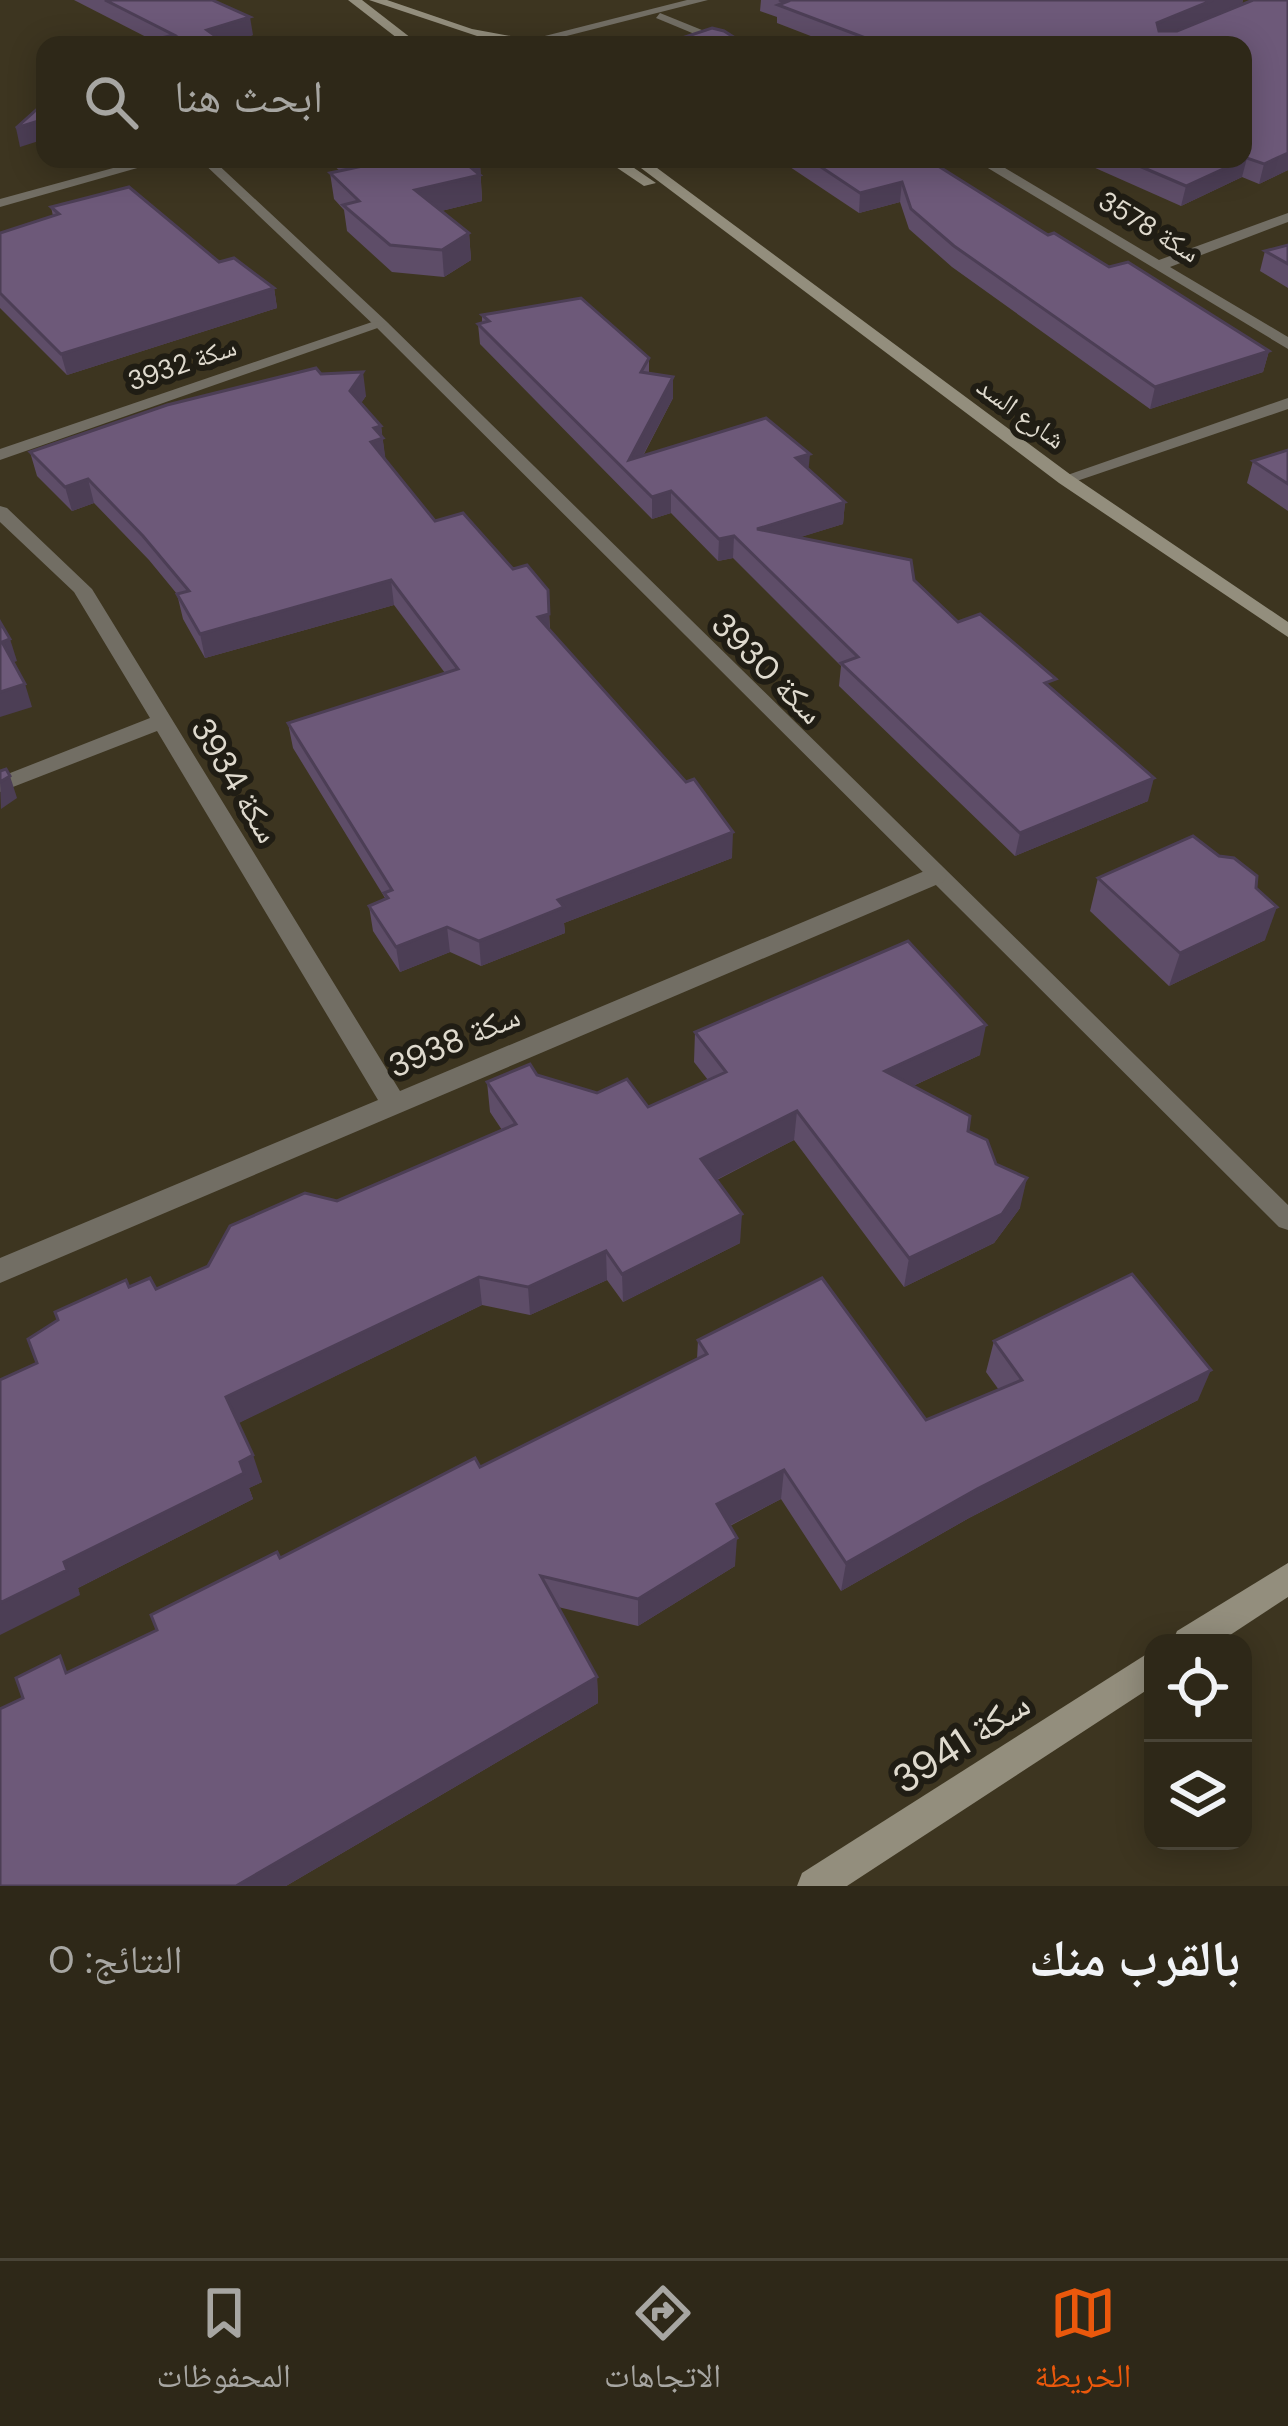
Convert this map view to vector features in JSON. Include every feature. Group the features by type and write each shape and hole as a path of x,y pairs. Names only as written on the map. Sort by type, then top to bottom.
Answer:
{"street":[{"path":"354,0 402,36"},
{"path":"375,0 470,32 499,36"},
{"path":"617,36 697,2"},
{"path":"552,36 697,2"},
{"path":"0,202 129,168"},
{"name":"شارع السد","path":"625,168 728,232"},
{"name":"شارع السد","path":"648,168 1065,479 1288,632"},
{"name":"سكة 3578","path":"995,168 1288,344"},
{"path":"1161,265 1288,217"},
{"name":"سكة 3932","path":"0,455 381,324"},
{"path":"1065,479 1288,404"},
{"name":"سكة 3934","path":"0,512 82,589 392,1101"},
{"path":"0,785 162,721"},
{"name":"سكة 3938","path":"0,1271 392,1101 935,876"},
{"path":"1203,1634 1288,1579"},
{"name":"سكة 3941","path":"815,1886 1144,1672"}],"lane":[{"path":"660,16 708,36"},
{"name":"سكة 3930","path":"216,168 381,324 1288,1220"}],"building":[{"path":"105,0 212,0 250,17 207,30 215,36 170,36 174,35"},
{"path":"779,0 1213,0 1157,23 1159,31 1177,31 1253,0 1288,0 1288,153 1264,164 1252,160 1252,36 860,36 778,5 786,2"},
{"path":"712,28 732,36 688,36"},
{"path":"36,110 36,122 16,128"},
{"path":"354,168 471,168 480,175 415,190 469,233 442,250 390,245 343,205 359,201 330,173"},
{"path":"822,168 941,168 1109,267 1128,262 1269,351 1155,387 954,246 911,209 902,182 860,193"},
{"path":"1144,168 1225,168 1186,186"},
{"path":"129,187 219,262 234,258 274,288 61,354 0,293 0,233 59,214 51,207"},
{"path":"1288,245 1288,264 1265,251"},
{"path":"581,298 649,358 641,372 673,377 629,460 766,418 810,454 796,458 845,502 757,529 911,560 914,580 958,622 980,614 1056,679 1045,683 1154,778 1020,833 841,663 858,657 734,536 719,539 671,491 652,497 478,324 489,321 482,315"},
{"path":"316,368 321,374 363,372 350,391 381,426 374,428 383,438 371,442 435,521 463,513 513,569 527,565 548,590 549,614 538,617 686,782 694,779 733,832 558,900 564,907 479,941 447,927 396,947 369,906 388,898 384,893 392,890 288,723 458,669 391,580 200,634 177,594 189,591 143,536 88,479 65,487 30,452 167,405"},
{"path":"1288,450 1288,484 1253,461"},
{"path":"0,622 10,639 2,642 25,684 0,692"},
{"path":"1193,836 1257,876 1256,888 1277,907 1180,953 1098,878"},
{"path":"908,941 986,1025 885,1071 970,1116 968,1131 987,1140 996,1164 1027,1178 1002,1214 909,1258 797,1111 701,1159 742,1214 622,1274 606,1251 528,1287 479,1277 226,1397 253,1455 240,1462 244,1473 64,1562 67,1570 0,1603 0,1380 37,1363 28,1339 58,1320 55,1312 126,1280 129,1287 150,1278 156,1289 208,1266 230,1226 305,1193 337,1201 516,1124 487,1082 530,1064 537,1075 597,1093 627,1079 648,1107 726,1072 695,1032"},
{"path":"1132,1274 1211,1370 977,1489 846,1563 784,1470 717,1504 737,1538 638,1599 541,1576 597,1677 236,1886 0,1886 0,1709 23,1698 16,1678 60,1656 66,1673 157,1630 151,1615 277,1552 280,1558 475,1458 480,1467 707,1354 698,1340 822,1278 926,1420 1022,1380 994,1341"}]}
